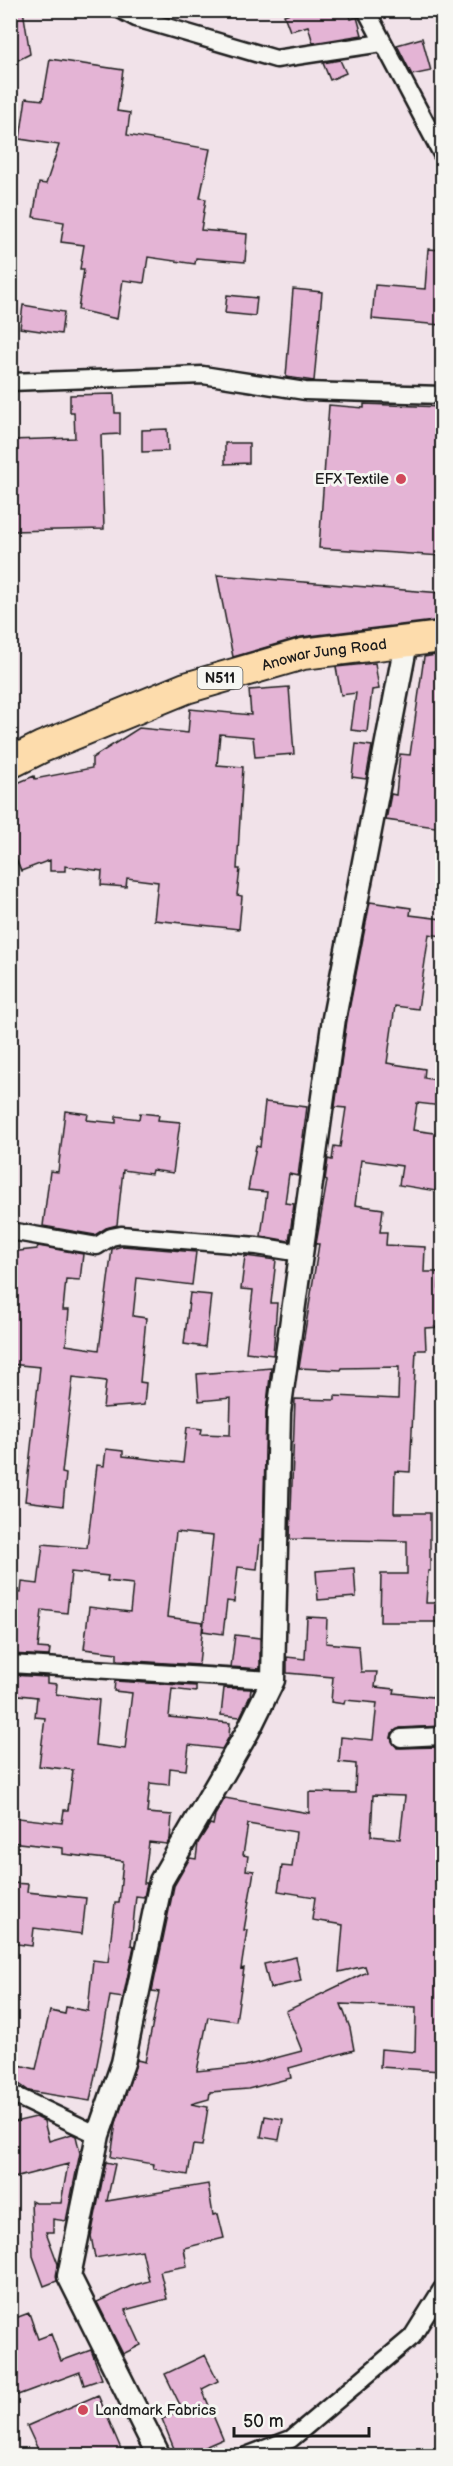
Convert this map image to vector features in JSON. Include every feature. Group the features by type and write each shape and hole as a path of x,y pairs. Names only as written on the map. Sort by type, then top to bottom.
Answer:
{"highway":[{"name":"Anowar Jung Road","path":"10,763 42,747 186,688 303,654 442,637"}],"street":[{"path":"121,10 136,18 276,59 382,43"},
{"path":"366,10 442,153"},
{"path":"10,382 203,375 305,391 442,394"},
{"path":"159,2456 69,2276 98,2136 123,2063 160,1881 248,1731 273,1680 279,1412 334,1018 406,643"},
{"path":"10,1231 97,1246 111,1237 121,1235 257,1246 301,1253"},
{"path":"10,1664 273,1680"},
{"path":"401,1738 442,1736"},
{"path":"10,2090 14,2095 98,2136"},
{"path":"246,2456 291,2439 412,2337 442,2289"},
{"path":"425,2316 442,2314"}],"building":[{"path":"10,10 23,10 30,54 10,64"},
{"path":"299,10 348,10 351,19 357,17 362,35 313,43 308,26 290,31 284,15"},
{"path":"422,38 431,71 412,75 397,45"},
{"path":"50,59 123,70 117,111 130,113 127,135 210,149 200,198 206,199 201,230 247,234 245,262 196,258 195,264 148,257 144,283 123,280 117,319 78,310 84,269 80,269 84,245 61,242 64,222 33,217 39,183 46,184 59,145 20,139 26,98 43,100"},
{"path":"340,60 346,73 330,80 323,63"},
{"path":"428,249 442,250 441,325 372,319 375,285 425,289"},
{"path":"293,289 322,292 314,381 286,377"},
{"path":"227,295 257,298 255,316 225,313"},
{"path":"23,305 64,312 61,334 20,328"},
{"path":"114,394 115,413 120,413 120,434 101,435 104,529 10,531 10,440 75,438 74,412 70,412 70,395"},
{"name":"EFX Textile","path":"364,404 442,407 442,556 319,548 329,405 364,408"},
{"path":"167,429 168,451 142,452 142,430"},
{"path":"225,443 249,443 249,463 225,464"},
{"path":"217,575 442,593 442,620 301,637 233,657"},
{"path":"442,654 442,684 437,722 442,722 442,828 386,820 391,794 396,795 400,754 410,755 424,657"},
{"path":"375,663 379,689 372,690 367,732 351,730 356,693 341,695 336,667"},
{"path":"289,687 294,754 255,757 253,737 220,734 217,765 243,767 237,869 240,869 237,895 242,896 239,929 154,920 158,882 127,878 126,887 101,885 102,871 65,866 65,871 50,871 50,860 21,871 10,845 10,786 34,776 35,779 92,768 92,758 139,728 188,733 190,709 251,715 249,690"},
{"path":"356,744 372,746 366,779 352,777"},
{"path":"370,902 411,908 410,915 442,919 442,936 429,934 418,1009 395,1006 387,1063 425,1069 424,1078 442,1081 442,1106 417,1103 413,1130 442,1134 436,1191 399,1185 402,1166 361,1160 355,1205 383,1209 380,1232 387,1232 386,1245 425,1247 424,1272 440,1272 442,1327 425,1328 426,1350 416,1350 410,1472 395,1471 394,1513 430,1513 430,1571 428,1571 426,1603 442,1603 442,1622 380,1622 381,1574 407,1574 407,1541 290,1539 295,1399 335,1400 335,1396 398,1399 399,1367 342,1368 341,1370 299,1368 319,1244 316,1244 327,1181 325,1180 328,1159 332,1160 334,1146 340,1147 346,1108 335,1107 347,1020"},
{"path":"265,1102 307,1107 298,1176 289,1174 285,1203 294,1204 289,1241 261,1236 267,1192 248,1190 256,1146 260,1147"},
{"path":"65,1111 88,1114 87,1120 116,1123 116,1116 139,1119 140,1113 159,1115 158,1120 180,1122 173,1173 152,1170 151,1174 123,1170 117,1225 106,1228 95,1235 43,1226 50,1171 58,1172"},
{"path":"38,1246 83,1254 80,1280 66,1279 63,1310 69,1310 66,1345 99,1350 112,1249 122,1246 196,1252 192,1285 137,1278 133,1316 146,1318 140,1382 146,1383 144,1405 103,1408 106,1381 73,1377 62,1473 66,1474 63,1506 25,1501 40,1367 10,1364 10,1252 37,1249"},
{"path":"245,1256 276,1260 271,1303 277,1303 273,1355 246,1352 253,1290 241,1289"},
{"path":"190,1293 211,1295 205,1347 184,1344"},
{"path":"271,1368 266,1412 263,1540 260,1540 257,1569 238,1567 234,1602 227,1601 223,1634 203,1631 213,1536 176,1532 167,1617 203,1622 199,1665 117,1660 117,1653 84,1649 89,1607 130,1612 133,1584 107,1581 108,1576 71,1572 67,1613 42,1610 38,1648 50,1649 49,1656 10,1654 10,1592 21,1593 22,1582 38,1584 43,1544 87,1548 97,1465 104,1466 106,1449 123,1451 123,1456 183,1463 187,1427 202,1429 201,1434 230,1435 231,1398 199,1401 197,1374"},
{"path":"354,1568 356,1597 318,1600 316,1571"},
{"path":"307,1617 327,1618 326,1643 359,1646 361,1672 377,1672 375,1687 395,1689 394,1693 442,1698 442,1726 400,1728 392,1733 391,1738 397,1748 441,1747 441,2071 380,2067 381,2049 415,2052 416,2007 341,2004 350,2028 354,2050 289,2068 291,2078 248,2089 210,2092 209,2099 191,2104 208,2107 202,2146 193,2145 188,2175 153,2169 154,2164 111,2157 116,2123 137,2060 145,2062 159,1992 152,1991 174,1886 190,1858 196,1859 198,1843 210,1824 213,1825 215,1815 225,1798 309,1813 309,1792 355,1793 356,1764 339,1762 341,1737 373,1740 377,1703 345,1700 344,1704 331,1702 333,1677 287,1673 287,1657 305,1659","holes":["373,1795 405,1796 400,1839 371,1836","248,1824 296,1832 292,1867 282,1866 278,1891 315,1897 312,1920 343,1925 339,1972 365,1966 367,1972 286,2011 302,2051 245,2066 197,2071 208,2017 236,2021 244,1968 241,1969 247,1930 244,1930 254,1871 246,1870 248,1856 243,1855"]},
{"path":"235,1635 260,1638 260,1669 231,1667"},
{"path":"10,1675 47,1677 47,1683 57,1684 56,1694 99,1700 95,1745 125,1749 132,1693 114,1691 115,1681 196,1686 196,1692 172,1689 169,1717 230,1723 229,1737 222,1749 189,1745 186,1770 170,1768 169,1785 150,1783 147,1813 172,1815 170,1839 167,1844 149,1842 144,1883 147,1883 144,1897 136,1896 131,1945 134,1946 123,1998 110,1996 90,2101 29,2091 15,2081 19,2065 36,2069 50,2011 65,2014 66,2007 88,2011 93,1960 108,1962 115,1903 119,1903 123,1861 63,1854 63,1848 10,1842 10,1817 62,1823 64,1810 68,1810 73,1770 39,1766 45,1718 35,1717 37,1697 10,1694"},
{"path":"224,1688 251,1689 240,1717 221,1715"},
{"path":"10,1883 28,1884 27,1892 86,1898 82,1934 34,1928 32,1946 10,1943"},
{"path":"296,1957 301,1981 270,1988 264,1964"},
{"path":"265,2116 283,2119 279,2140 261,2137"},
{"path":"36,2117 44,2121 49,2141 72,2134 76,2136 80,2153 66,2221 53,2219 53,2232 46,2232 58,2264 57,2281 44,2286 33,2256 31,2201 61,2203 68,2164 10,2179 10,2123"},
{"path":"106,2162 115,2164 107,2201 208,2184 213,2215 218,2214 224,2238 184,2248 187,2266 160,2271 167,2299 125,2310 141,2345 123,2354 97,2302 131,2286 149,2281 142,2250 95,2258 91,2236"},
{"path":"29,2313 38,2339 51,2334 61,2361 91,2350 102,2379 84,2385 80,2372 15,2396 10,2385 10,2320"},
{"path":"205,2355 218,2381 202,2389 223,2439 184,2456 177,2456 162,2419 183,2411 165,2374"},
{"name":"Landmark Fabrics","path":"98,2395 124,2456 41,2456 27,2426"}],"place":[{"name":"EFX Textile","path":"401,479"},
{"name":"Landmark Fabrics","path":"83,2410"}]}
